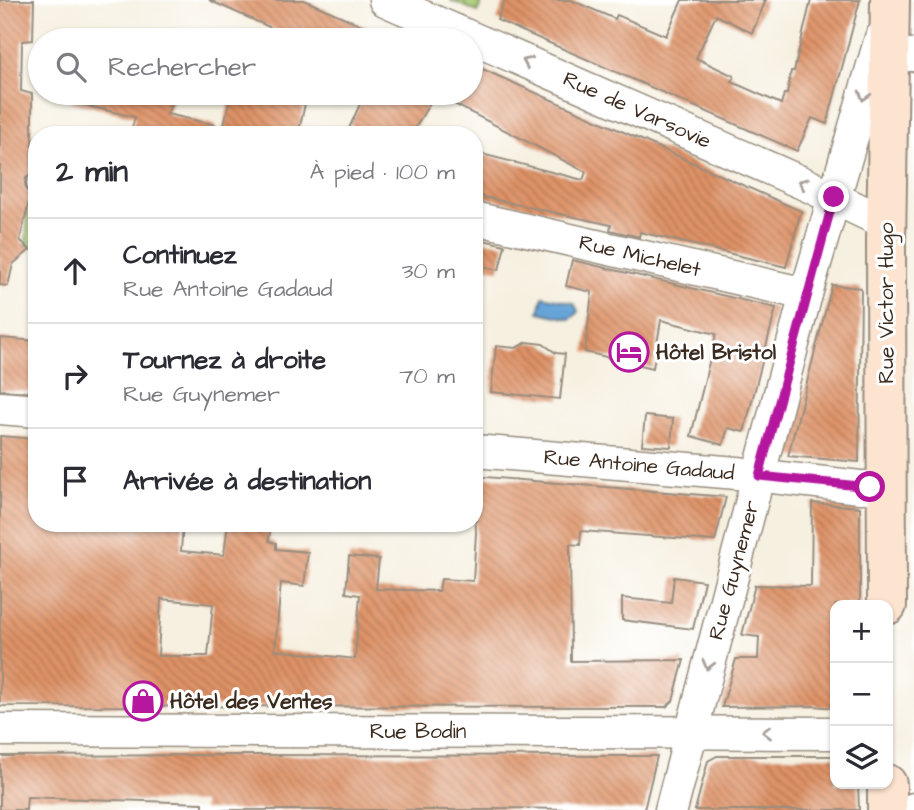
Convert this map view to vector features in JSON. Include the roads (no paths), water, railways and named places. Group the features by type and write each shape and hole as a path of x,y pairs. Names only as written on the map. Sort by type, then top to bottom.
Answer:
{"main road":[{"name":"Rue Victor Hugo","path":"887,600 887,223 902,55 890,3"},
{"path":"887,789 887,810"}],"street":[{"name":"Rue de Varsovie","path":"385,0 449,28"},
{"name":"Rue Guynemer","path":"671,810 806,294 890,3"},
{"name":"Rue de Varsovie","path":"483,43 834,197 887,223"},
{"name":"Rue Michelet","path":"483,220 806,294"},
{"path":"0,408 28,410"},
{"name":"Rue Antoine Gadaud","path":"483,451 848,486 887,487"},
{"name":"Rue Bodin","path":"0,730 830,733"}],"water":[{"path":"543,296 574,303 577,314 570,319 539,312"}],"place":[{"name":"Hôtel Bristol","path":"629,352"},
{"name":"Hôtel des Ventes","path":"143,701"}]}
